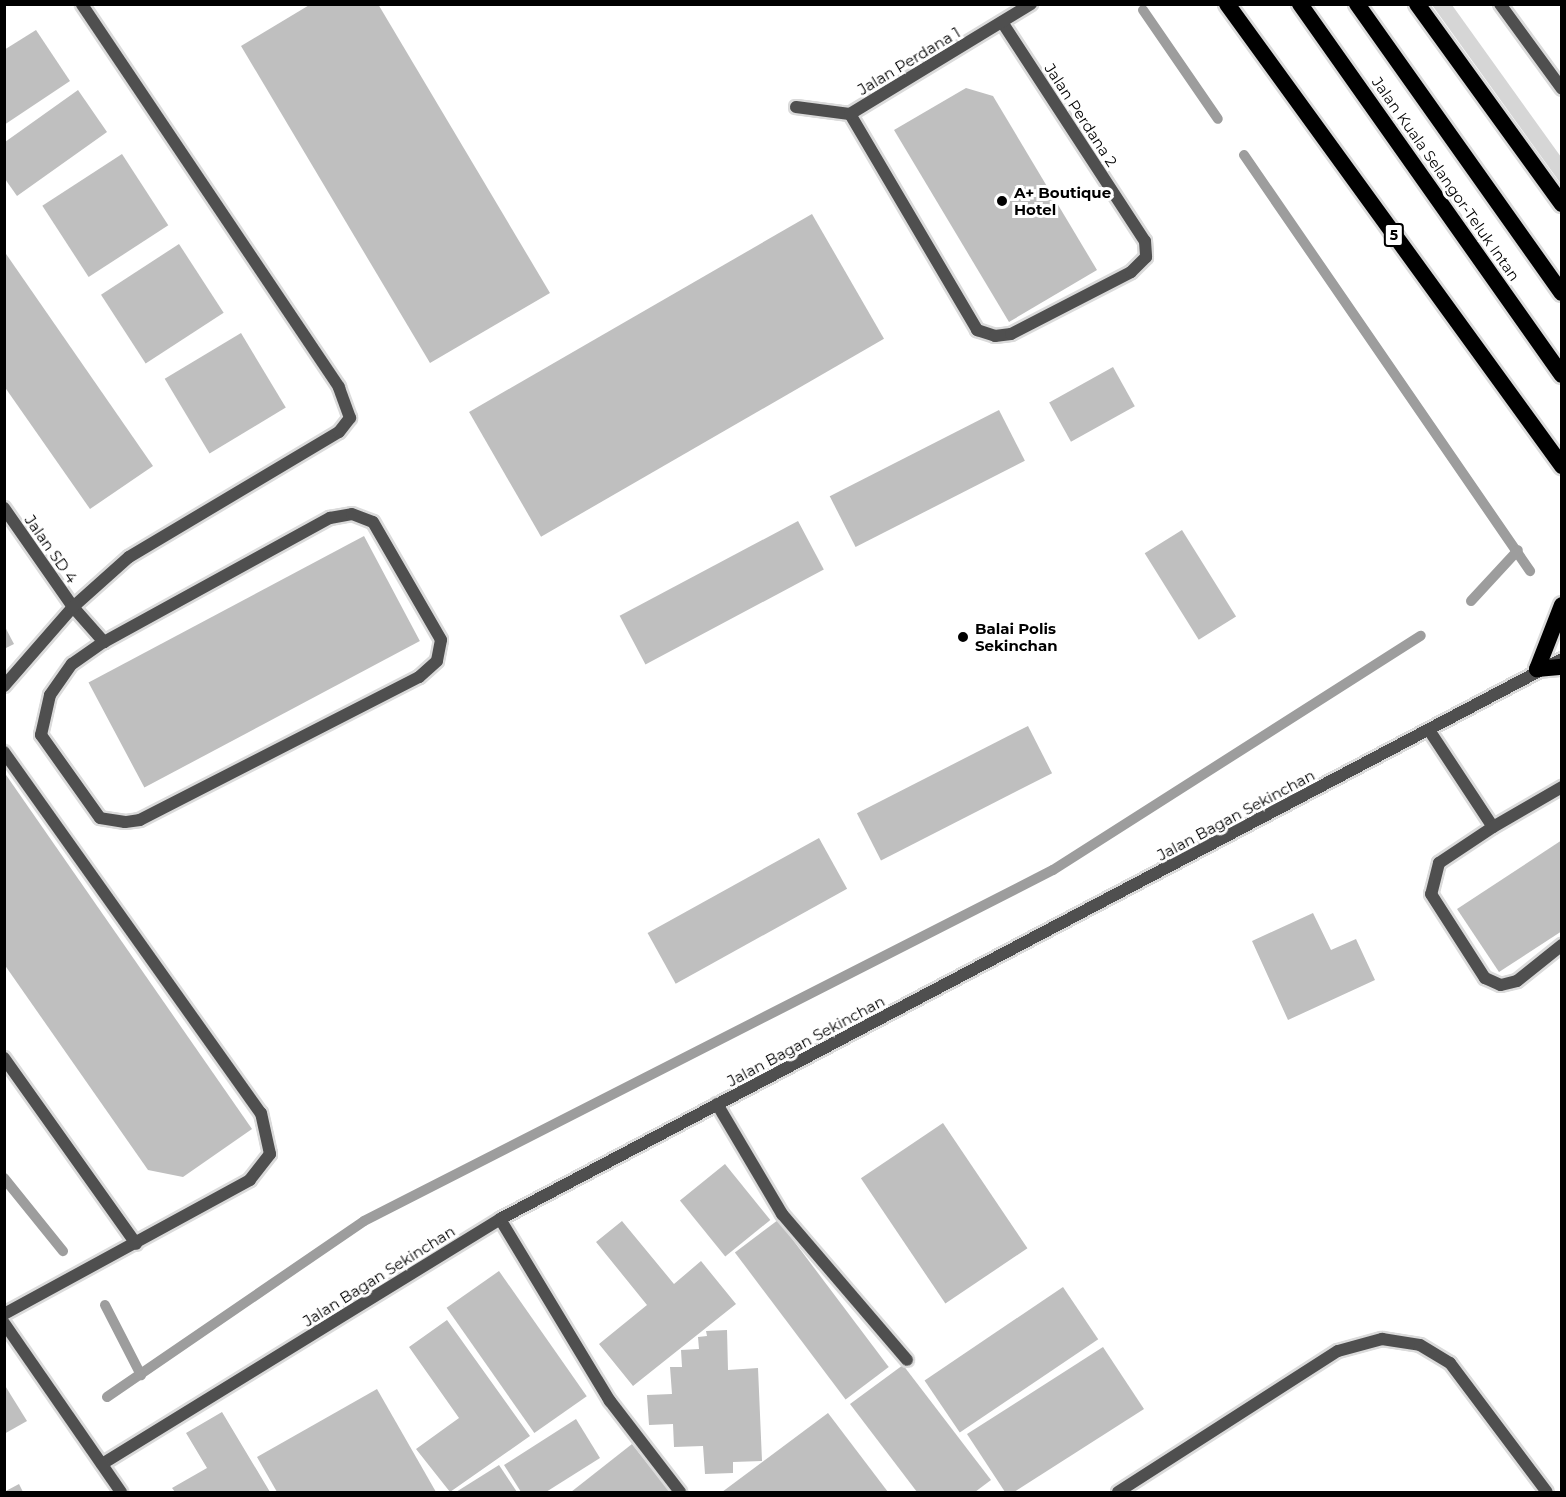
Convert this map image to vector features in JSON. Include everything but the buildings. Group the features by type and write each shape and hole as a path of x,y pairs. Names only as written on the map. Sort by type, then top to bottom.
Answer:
{"highway":[{"name":"5","path":"1227,4 1559,460"},
{"name":"Jalan Kuala Selangor-Teluk Intan","path":"1300,4 1562,375"},
{"name":"Jalan Kuala Selangor-Teluk Intan","path":"1357,4 1562,293"},
{"path":"1417,4 1562,204"},
{"path":"1562,605 1537,669 1562,668"}],"street":[{"path":"4,686 73,607 129,557 339,432 350,418 339,387 82,4"},
{"name":"Jalan Perdana 1","path":"796,107 850,114 1031,4"},
{"path":"1500,4 1562,89"},
{"name":"Jalan Perdana 2","path":"850,114 977,330 995,336 1011,334 1131,272 1146,257 1144,241 1002,22"},
{"name":"Jalan SD 4","path":"4,508 73,607 104,642"},
{"path":"352,514 373,522 441,640 437,661 420,677 140,820 125,822 100,818 40,735 50,695 72,664 104,642 330,518 352,514"},
{"name":"Jalan Bagan Sekinchan","path":"1537,669 1562,648"},
{"name":"Jalan Bagan Sekinchan","path":"102,1464 500,1219 1429,730 1537,669 1562,658"},
{"path":"1429,730 1493,827"},
{"path":"4,752 261,1113 270,1154 250,1180 4,1314"},
{"path":"1562,787 1493,827 1439,863 1431,894 1485,978 1501,985 1517,981 1562,945"},
{"path":"4,1058 136,1244"},
{"path":"717,1104 782,1214 907,1360"},
{"path":"500,1219 610,1401 680,1492"},
{"path":"4,1323 121,1492"},
{"path":"1118,1492 1338,1351 1382,1339 1420,1345 1450,1363 1547,1492"}],"shaded area":[{"path":"1432,5 1452,5 1561,157 1561,184"}],"waterway":[{"path":"1143,10 1218,119"},
{"path":"1244,155 1530,571"},
{"path":"1471,601 1518,550"},
{"path":"107,1397 364,1221 1053,870 1421,636"},
{"path":"4,1178 63,1251"},
{"path":"105,1305 141,1375"}],"place":[{"name":"A+ Boutique Hotel","path":"1002,201"},
{"name":"Balai Polis Sekinchan","path":"963,637"}]}
